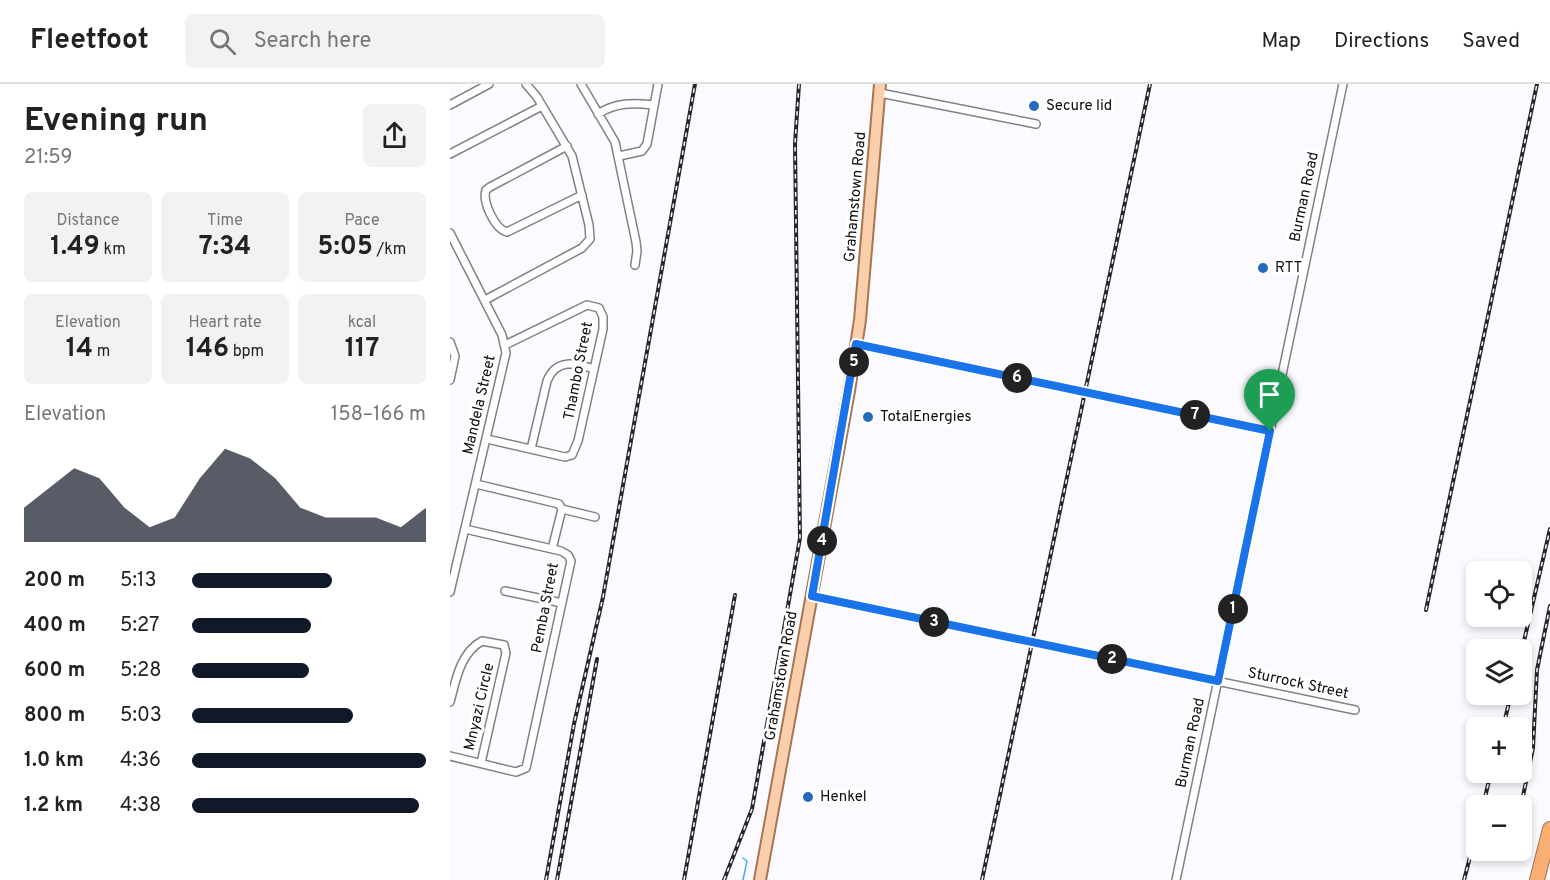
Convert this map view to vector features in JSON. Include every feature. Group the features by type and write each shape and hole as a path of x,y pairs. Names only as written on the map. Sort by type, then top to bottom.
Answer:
{"highway":[{"path":"1537,880 1550,828"}],"main road":[{"name":"Grahamstown Road","path":"760,880 856,344 880,88"}],"street":[{"path":"450,105 489,84"},
{"path":"484,300 585,246 590,235 577,168 567,146 526,84"},
{"path":"581,84 615,142 636,242 635,265"},
{"path":"619,156 637,153 645,148 649,138 658,84"},
{"name":"Burman Road","path":"1176,880 1343,84"},
{"path":"880,88 1036,124"},
{"path":"598,114 623,103 654,105"},
{"path":"450,154 542,105"},
{"path":"567,146 490,187 484,193 484,200 499,227 507,232 582,195"},
{"name":"Mandela Street","path":"450,233 505,345 506,360 465,529 454,560 450,592"},
{"name":"Thambo Street","path":"487,439 565,457 572,455 575,451 603,329 600,308 587,305 505,345"},
{"path":"450,342 455,356 450,380"},
{"path":"856,344 1270,431"},
{"path":"531,449 550,373 568,363 594,369"},
{"path":"476,484 559,504 562,509 595,517"},
{"path":"552,549 562,509"},
{"name":"Pemba Street","path":"465,529 566,553 571,561 527,766 524,771 516,771 481,764"},
{"path":"505,591 562,603"},
{"name":"Sturrock Street","path":"812,596 1355,710"},
{"name":"Mnyazi Circle","path":"450,702 459,669 475,645 482,641 504,645 507,653 481,764"},
{"path":"450,756 481,764"}],"waterway":[{"path":"743,858 747,861 743,880"}],"railway":[{"path":"546,880 574,724 603,597 695,84"},
{"path":"724,880 752,809 800,538 795,144 799,84"},
{"path":"982,880 1150,84"},
{"path":"1426,610 1537,84"},
{"path":"1524,639 1550,529"},
{"path":"684,880 735,595"},
{"path":"1523,795 1533,748 1537,670 1550,606"},
{"path":"557,880 597,659"},
{"path":"1506,717 1508,705"},
{"path":"1486,795 1488,783"},
{"path":"1464,880 1469,861"}],"place":[{"name":"Secure lid","path":"1034,106"},
{"name":"RTT","path":"1263,268"},
{"name":"TotalEnergies","path":"868,417"},
{"name":"Henkel","path":"808,797"}],"route":[{"path":"856,344 1270,431 1218,681 812,596 856,344"}]}
